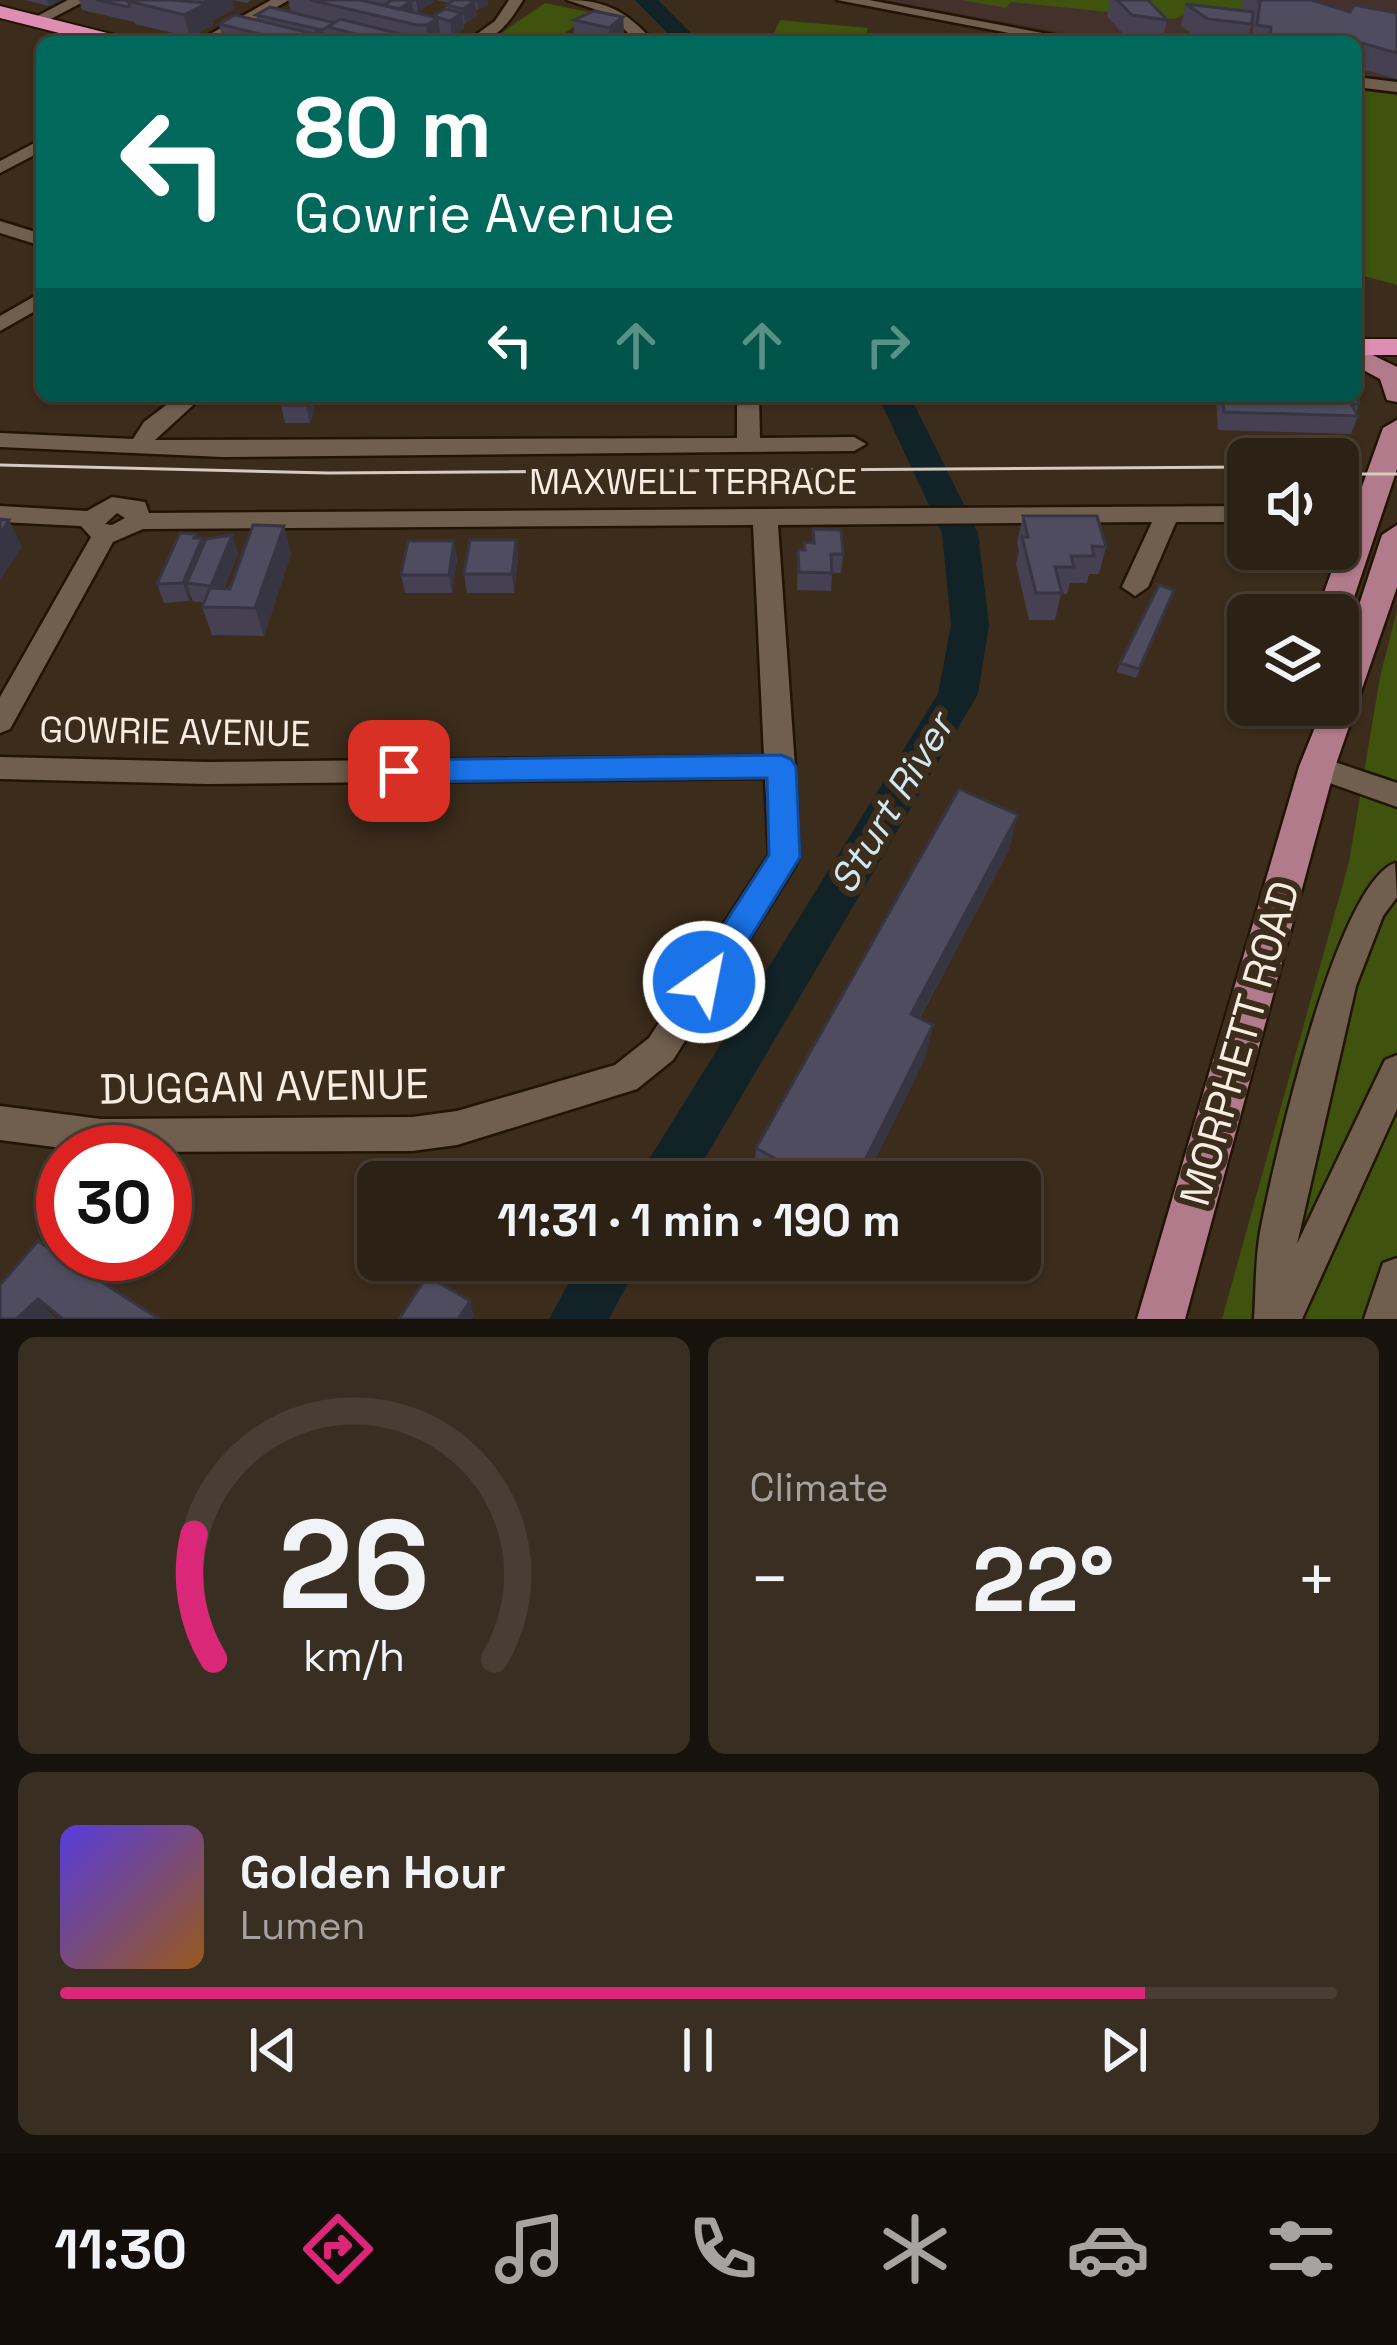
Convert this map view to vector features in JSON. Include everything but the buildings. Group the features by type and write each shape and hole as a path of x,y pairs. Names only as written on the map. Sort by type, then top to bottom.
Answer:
{"highway":[{"path":"0,12 87,36"},
{"path":"0,28 36,38"},
{"path":"1362,324 1397,323"},
{"path":"1362,350 1397,347"}],"main road":[{"path":"1362,355 1392,375 1397,394"},
{"path":"1359,502 1397,428"},
{"name":"MORPHETT ROAD","path":"1161,1319 1317,767 1362,650 1397,535"},
{"name":"MORPHETT ROAD","path":"1317,767 1319,726"}],"street":[{"path":"36,21 80,0"},
{"path":"215,36 282,0"},
{"path":"483,36 501,24 516,0"},
{"path":"844,0 1048,36"},
{"path":"585,1 614,11 640,36"},
{"path":"1362,83 1397,87"},
{"path":"0,168 36,147"},
{"path":"0,227 36,238"},
{"path":"0,325 36,302"},
{"path":"139,447 152,427 184,402"},
{"path":"748,402 749,445"},
{"path":"0,440 139,447 854,444"},
{"name":"MAXWELL TERRACE","path":"98,527 104,508 121,504 136,508 138,520 1227,515"},
{"path":"0,514 98,527 0,722"},
{"name":"DUGGAN AVENUE","path":"0,1124 100,1136 412,1134 457,1128 625,1078 661,1049 784,857 765,515"},
{"path":"1135,587 1167,516"},
{"name":"GOWRIE AVENUE","path":"0,768 208,773 781,767"},
{"path":"1317,767 1397,796"},
{"path":"1278,1319 1279,1231 1339,986 1370,909 1394,876"},
{"path":"1278,1319 1397,1071"},
{"path":"1384,1319 1397,1277"}],"shaded area":[{"path":"885,0 1397,0 1397,82 1362,78 1362,36 1081,36"}],"green space":[{"path":"962,0 1256,0 1259,8 1191,11 1175,19 1011,2 1006,8"},
{"path":"545,3 593,13 562,35 566,36 497,36"},
{"path":"780,20 868,28 866,36 773,36"},
{"path":"1362,91 1397,95 1397,285 1362,276"},
{"path":"1397,610 1397,1319 1222,1319 1349,862 1380,677"}],"waterway":[{"name":"Sturt River","path":"646,0 683,36"},
{"name":"Sturt River","path":"674,1161 958,694 970,625 960,533 897,402"},
{"name":"Sturt River","path":"577,1319 600,1281"}],"tram line":[{"path":"0,465 328,473 1227,467"},
{"path":"1359,474 1397,474"}],"route":[{"path":"399,771 781,767 784,857 704,982"}]}
